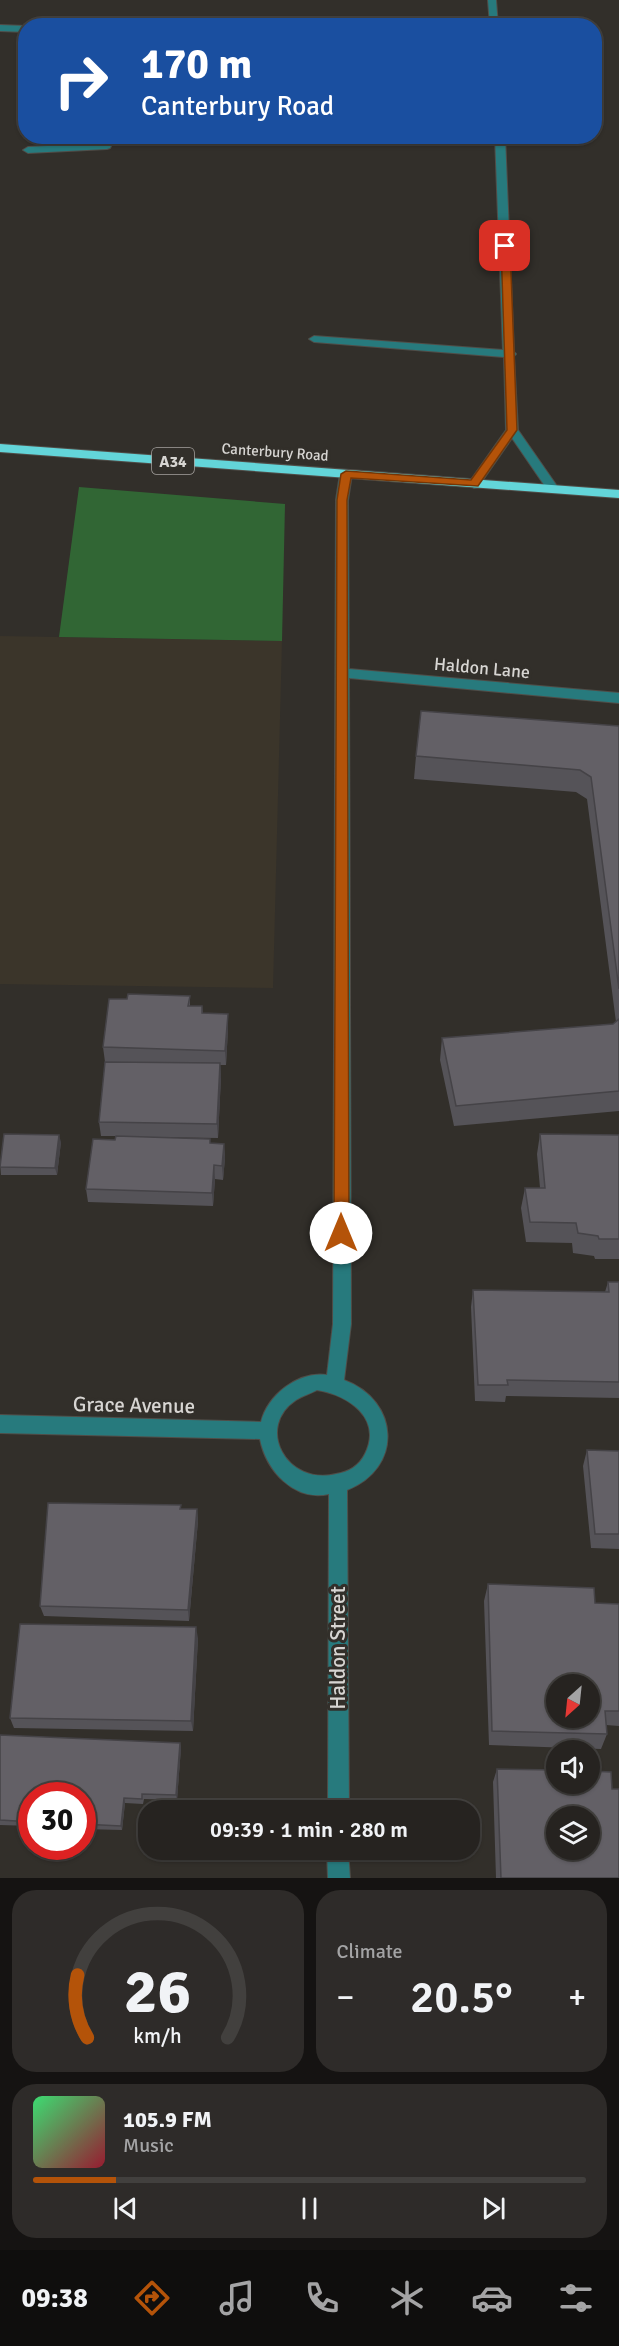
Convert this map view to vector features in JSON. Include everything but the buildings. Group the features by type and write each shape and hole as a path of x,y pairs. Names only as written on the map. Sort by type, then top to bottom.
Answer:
{"highway":[{"name":"Canterbury Road","path":"0,448 619,494"}],"street":[{"path":"492,0 493,18"},
{"path":"0,28 18,29"},
{"path":"28,150 107,146 108,144"},
{"path":"500,144 511,354 512,430 553,489"},
{"path":"314,339 511,354"},
{"path":"474,484 512,430"},
{"path":"335,1383 342,1324 341,674 342,500 346,474"},
{"name":"Haldon Lane","path":"341,674 619,698"},
{"path":"316,1382 335,1383 352,1390 366,1401 375,1416 378,1433 376,1450 368,1466 354,1478 338,1485 320,1487 302,1483 287,1474 275,1462 268,1447 267,1431 271,1413 282,1398 297,1388 316,1382"},
{"name":"Grace Avenue","path":"0,1424 267,1431"},
{"name":"Haldon Street","path":"338,1485 338,1800"},
{"path":"338,1860 339,1878"}],"shaded area":[{"path":"0,636 282,641 273,988 0,984"}],"green space":[{"path":"79,487 285,504 282,641 59,637"}],"route":[{"path":"341,1233 340,760 342,500 346,474 474,484 512,430 511,354 505,246"}]}
